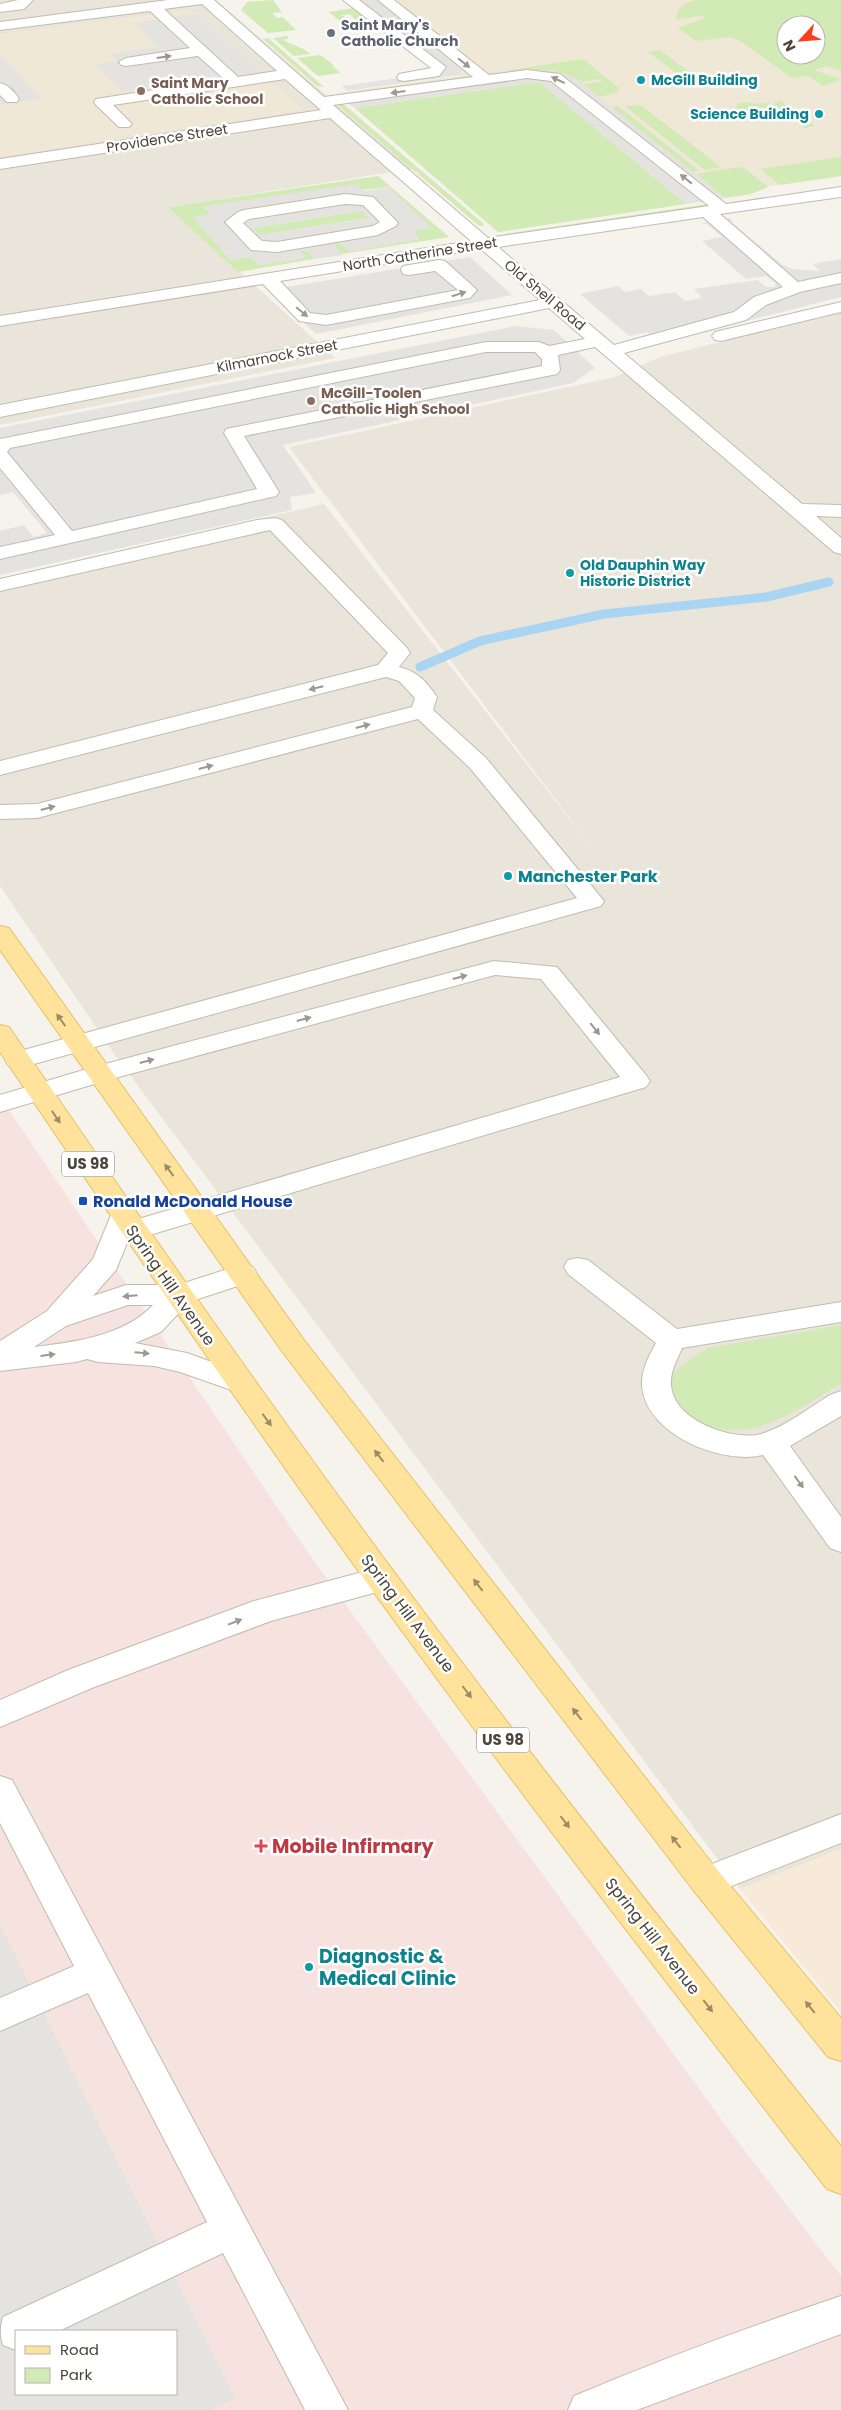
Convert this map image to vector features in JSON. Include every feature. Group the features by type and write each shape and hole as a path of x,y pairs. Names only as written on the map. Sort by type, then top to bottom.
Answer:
{"main road":[{"path":"0,933 294,1347 706,1881 841,2045"},
{"name":"Spring Hill Avenue","path":"0,1032 128,1223 381,1579 621,1896 841,2176"}],"street":[{"path":"0,8 19,6 26,0"},
{"path":"0,38 158,11 200,0"},
{"name":"Old Shell Road","path":"206,0 289,74 841,548"},
{"path":"309,90 426,74 438,70 438,68 350,0"},
{"path":"384,0 486,80"},
{"path":"0,26 158,11 235,82"},
{"path":"157,93 126,62 202,51"},
{"path":"124,124 101,102 289,74"},
{"name":"Providence Street","path":"0,164 486,80 541,74 555,77 563,82 724,210"},
{"path":"0,87 12,99"},
{"name":"North Catherine Street","path":"0,321 337,267 440,258 486,244 841,192"},
{"path":"345,199 367,200 390,223 378,230 314,241 277,247 256,246 233,222 244,214 345,199"},
{"path":"707,212 795,288"},
{"path":"314,241 337,267"},
{"path":"440,258 468,290 464,294 326,320 306,317 274,277 294,288 306,289 440,258"},
{"path":"612,350 740,316 760,301 795,288 841,278"},
{"name":"Kilmarnock Street","path":"0,411 554,302"},
{"path":"545,352 612,350 841,307"},
{"path":"0,449 3,444 486,347 539,347 551,357 551,370 233,433 269,492 0,552"},
{"path":"0,456 67,537"},
{"path":"797,510 841,511"},
{"path":"0,585 257,526 275,524 399,652 386,670"},
{"path":"0,768 386,670 408,676 426,697 422,711"},
{"path":"0,812 36,811 422,711"},
{"path":"18,1060 592,900 478,764 422,711"},
{"path":"0,1104 39,1090 494,968 548,972 637,1080 197,1210 128,1223 106,1263 56,1319"},
{"path":"578,1267 672,1340 841,1312"},
{"path":"0,1355 56,1319 126,1295 179,1295 243,1274"},
{"path":"76,1352 151,1325 179,1295"},
{"path":"672,1340 658,1372 657,1390 664,1407 688,1431 715,1442 744,1447 771,1443 841,1402"},
{"path":"0,1361 76,1352 157,1354 208,1370 240,1383"},
{"path":"771,1443 841,1540"},
{"path":"0,1714 80,1679 265,1610 381,1579"},
{"path":"0,1790 327,2410"},
{"path":"706,1881 841,1828"},
{"path":"0,2015 96,1973"},
{"path":"21,2330 231,2230"},
{"path":"589,2410 647,2384 841,2315"},
{"path":"0,2340 15,2333"}],"shaded area":[{"path":"0,0 216,0 412,169 168,207 335,358 0,425"},
{"path":"350,0 377,0 466,69 459,75 347,91 342,86 426,74 438,70"},
{"path":"377,0 841,0 841,176 749,189 751,194 498,232 337,93 459,76 466,69"},
{"name":"Saint Mary Catholic School","path":"191,9 304,110 0,157 0,34"},
{"path":"196,14 262,73 123,92 95,65 117,61 110,54 157,47 134,23"},
{"path":"0,55 41,98 0,105"},
{"path":"510,70 545,70 574,77 725,198 686,204 539,82 355,108 339,95"},
{"path":"356,184 364,191 389,187 432,228 413,231 420,239 349,251 341,244 335,244 337,250 344,255 314,259 309,251 300,250 306,258 259,265 252,257 230,260 193,217 211,214 204,206","holes":["361,211 369,218 259,235 253,228"]},
{"path":"731,218 731,222 783,265 792,269 820,271 812,264 841,259 841,297 640,348 649,334 648,332 629,336 580,294 618,286 625,292 641,289 649,296 675,292 685,301 702,298 694,289 757,280 767,287 775,287 775,283 766,276 746,279 702,241 722,237 707,224 701,223"},
{"path":"470,257 512,295 316,334 268,290"},
{"path":"841,312 841,1849 740,1889 115,1055 0,886 0,578 324,504 603,862 289,447 615,377 660,357"},
{"path":"516,326 554,330 595,368 573,383 283,445 316,493 290,497 292,510 0,575 0,531 24,525 33,537 47,533 13,492 0,495 0,428"},
{"name":"Mobile Infirmary","path":"0,1097 311,1557 732,2134 841,2276 841,2410 0,2410"},
{"path":"841,1849 841,2012 740,1889"},
{"path":"0,1925 235,2398 211,2410 0,2410"}],"green space":[{"path":"273,0 282,12 272,13 277,18 283,17 296,30 268,33 241,10 247,2"},
{"path":"696,0 841,0 841,71 826,66 814,70 840,79 823,86 808,76 792,78 739,40 729,37 696,41 678,28 705,18 700,16 676,20 680,9 685,4"},
{"path":"354,8 367,19 356,20 350,14 342,15 350,22 342,23 329,12"},
{"path":"287,36 289,38 284,40 310,54 294,56 273,38"},
{"path":"268,38 324,87 317,86 263,39"},
{"path":"660,50 709,87 704,88 696,83 690,83 648,52"},
{"path":"320,55 334,65 332,65 340,73 318,76 297,58"},
{"path":"583,59 620,89 616,90 619,92 599,97 583,84 603,81 601,79 580,82 573,77 556,71 510,70"},
{"path":"539,82 686,204 498,232 355,108"},
{"path":"781,101 815,126 805,128 796,121 781,120 779,116 770,112 776,102"},
{"path":"746,102 759,104 770,102 764,111 751,113 733,107 738,106 736,104"},
{"path":"342,103 484,224 483,226 479,226 417,173 421,172 415,172 338,105"},
{"path":"618,106 699,171 693,172 611,107"},
{"path":"625,106 642,106 721,167 705,170"},
{"path":"841,157 841,176 780,185 760,169"},
{"path":"738,167 746,169 768,187 751,194 725,198 696,174"},
{"path":"378,176 449,237 341,254 335,247 335,244 341,244 349,251 419,239 412,231 389,187 204,207 211,214 194,218 252,257 259,265 305,258 299,250 309,251 314,259 238,272 168,207"},
{"path":"708,204 705,207 504,237 504,234"},
{"path":"361,211 369,218 259,235 252,228"},
{"path":"841,1325 841,1384 774,1421 738,1430 719,1429 700,1422 687,1414 676,1398 671,1377 679,1367 708,1348"}],"waterway":[{"path":"420,667 480,641 604,614 766,597 829,582"}],"place":[{"name":"Saint Mary's Catholic Church","path":"331,33"},
{"name":"McGill Building","path":"641,80"},
{"name":"Saint Mary Catholic School","path":"141,91"},
{"name":"Science Building","path":"819,114"},
{"name":"McGill-Toolen Catholic High School","path":"311,401"},
{"name":"Old Dauphin Way Historic District","path":"570,573"},
{"name":"Manchester Park","path":"508,876"},
{"name":"Ronald McDonald House","path":"83,1201"},
{"name":"Mobile Infirmary","path":"261,1846"},
{"name":"Diagnostic & Medical Clinic","path":"309,1967"}]}
